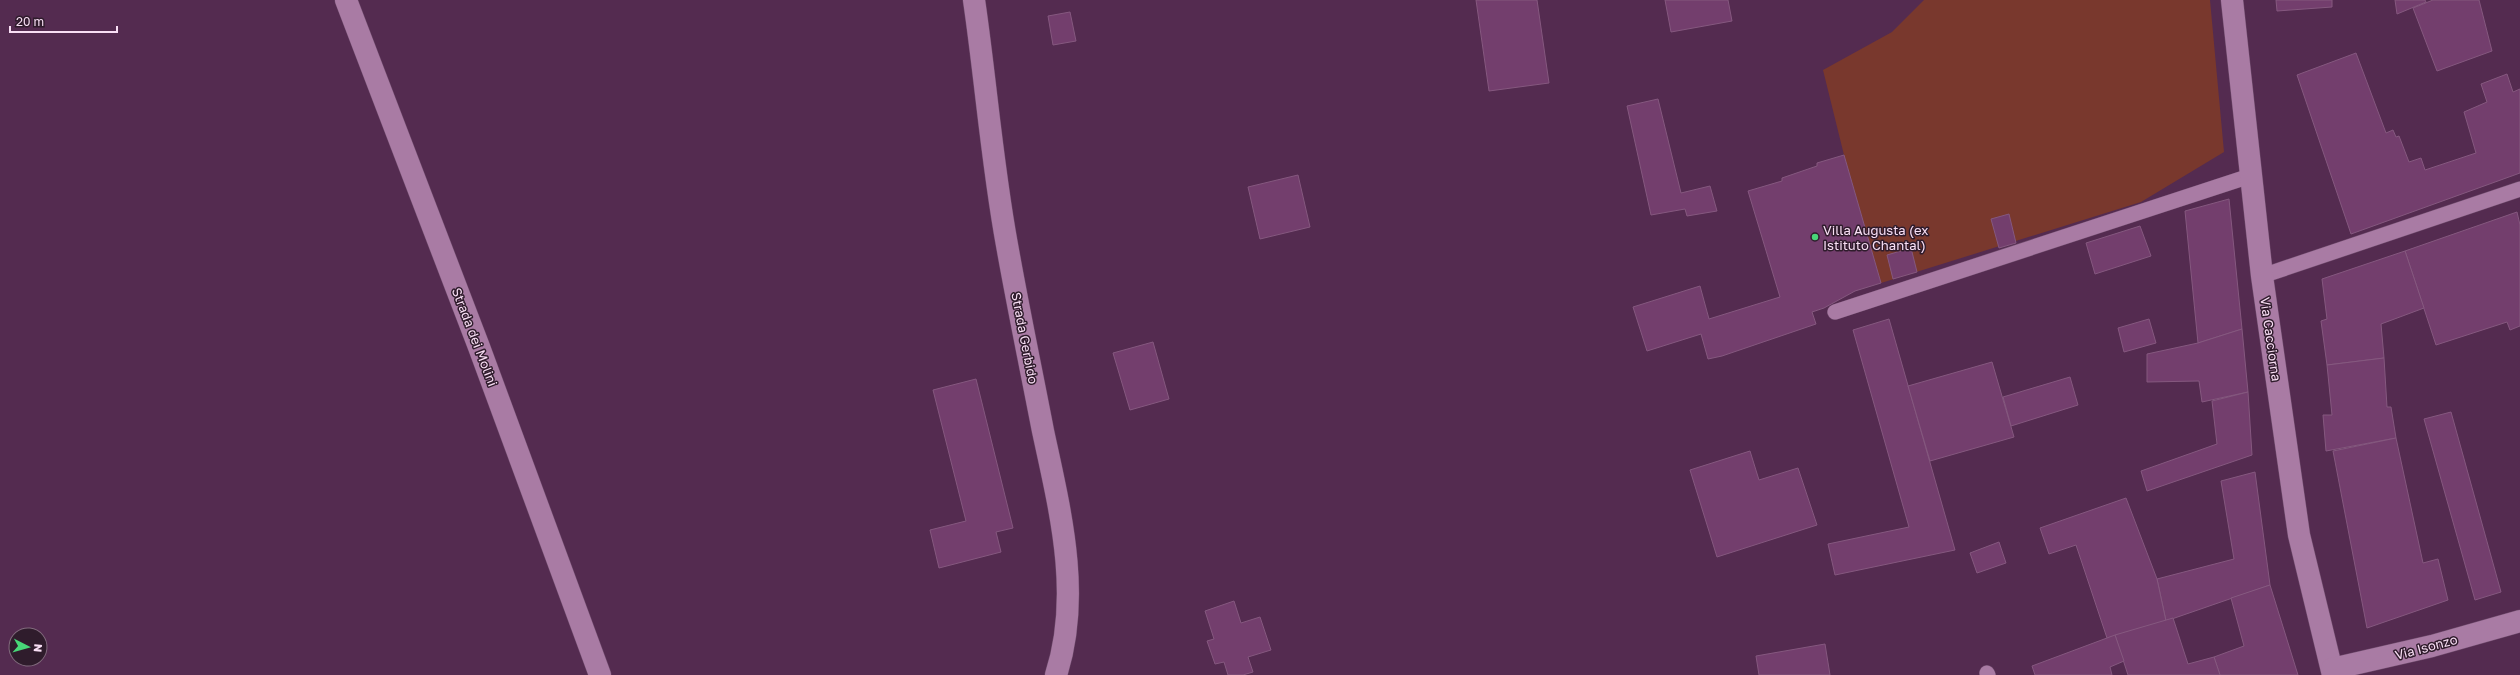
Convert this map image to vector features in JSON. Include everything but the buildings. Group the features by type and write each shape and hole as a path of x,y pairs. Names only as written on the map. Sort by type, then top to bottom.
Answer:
{"street":[{"name":"Strada dei Molini","path":"346,0 479,347 600,675"},
{"name":"Strada Gerbido","path":"974,0 990,135 1005,237 1059,510 1067,564 1069,605 1062,656 1056,675"},
{"name":"Via Cacciorna","path":"2232,0 2262,276 2299,535 2333,672"},
{"name":"Via Isonzo","path":"2333,672 2520,621"}],"lane":[{"path":"1836,312 2250,176"},
{"path":"2262,276 2520,189"}],"shaded area":[{"path":"1924,0 2210,0 2224,152 2141,202 1881,283 1844,155 1823,70 1892,32"}],"place":[{"name":"Villa Augusta (ex Istituto Chantal)","path":"1815,237"}]}
